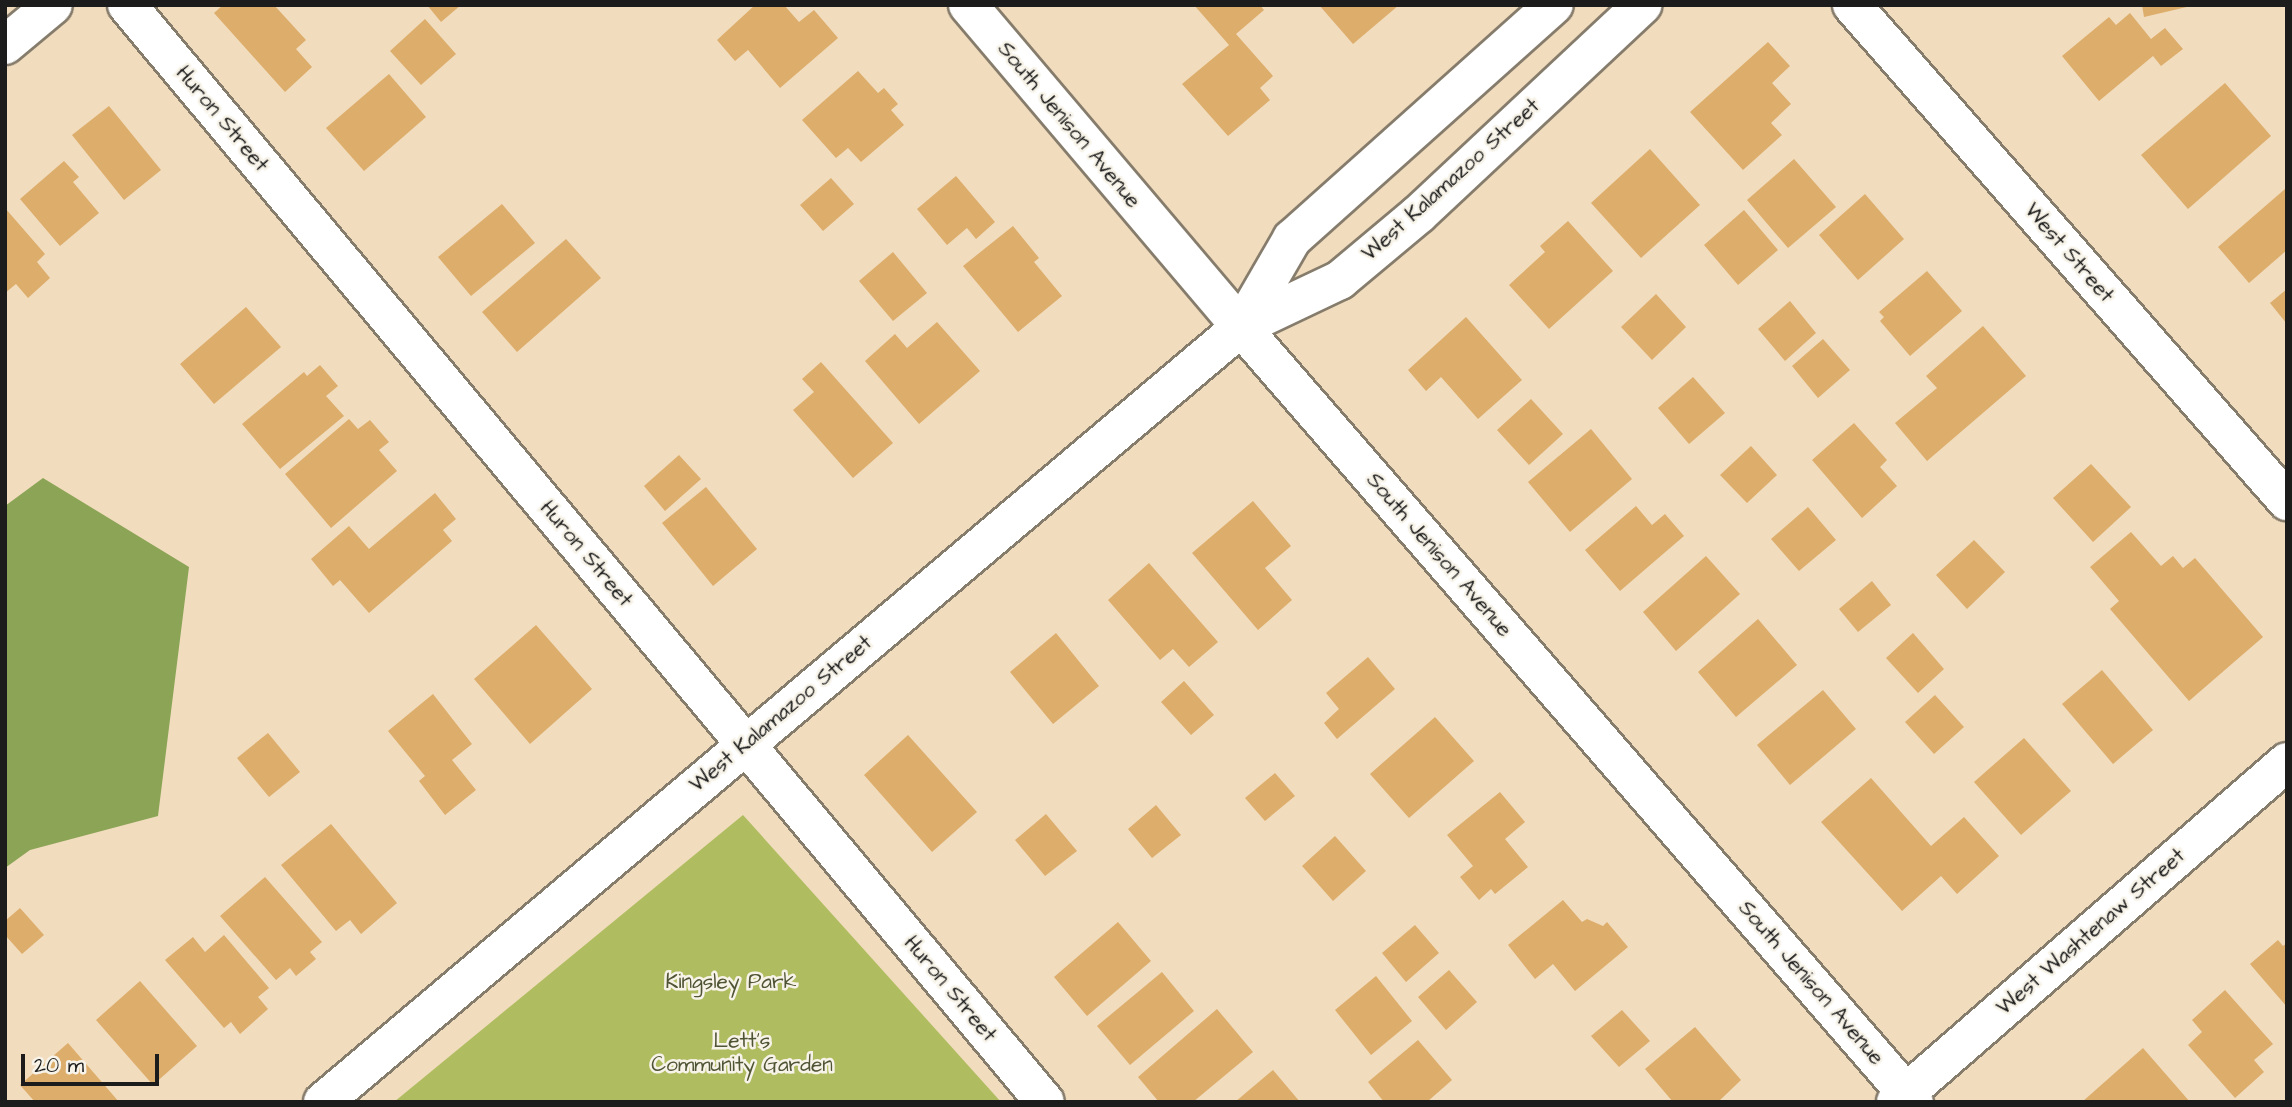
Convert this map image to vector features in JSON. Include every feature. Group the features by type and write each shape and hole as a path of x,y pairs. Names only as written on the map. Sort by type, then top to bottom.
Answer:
{"street":[{"path":"5,45 52,5"},
{"name":"Huron Street","path":"127,5 1045,1102"},
{"name":"South Jenison Avenue","path":"968,5 1241,327 1905,1099"},
{"name":"West Kalamazoo Street","path":"1241,327 1292,239 1554,5"},
{"name":"West Kalamazoo Street","path":"323,1102 1241,327 1340,280 1419,214 1642,5"},
{"name":"West Street","path":"1852,5 2287,501"},
{"name":"West Washtenaw Street","path":"1905,1099 2287,762"}],"green space":[{"path":"43,478 189,567 158,816 30,850 5,868 5,506"},
{"name":"Kingsley Park","path":"743,815 1001,1102 394,1102"}],"building":[{"path":"223,5 274,5 306,40 296,49 312,67 285,92 214,13"},
{"path":"427,5 461,5 441,22"},
{"path":"755,5 784,5 799,22 814,10 838,38 780,88 748,50 735,61 717,40"},
{"path":"1194,5 1260,5 1264,10 1236,34 1273,76 1260,88 1270,100 1228,136 1182,84 1229,45"},
{"path":"1319,5 1399,5 1353,44"},
{"path":"2142,5 2191,5 2191,6 2144,17"},
{"path":"2130,13 2151,39 2165,28 2183,49 2161,66 2153,56 2099,101 2062,56 2109,17 2116,25"},
{"path":"425,19 456,54 421,85 390,51"},
{"path":"1768,42 1790,66 1772,83 1791,104 1771,123 1782,135 1743,170 1690,112"},
{"path":"858,71 878,93 884,88 898,104 891,110 904,125 861,162 848,148 836,158 802,120"},
{"path":"389,74 426,117 364,171 326,128"},
{"path":"2225,83 2271,136 2188,209 2141,155"},
{"path":"109,106 161,170 124,200 72,135"},
{"path":"1650,149 1700,205 1641,258 1591,203"},
{"path":"1794,159 1836,207 1788,248 1747,200"},
{"path":"64,161 79,177 73,182 99,213 60,246 20,199"},
{"path":"956,176 995,222 976,239 967,228 947,245 917,209"},
{"path":"831,178 854,204 823,231 800,205"},
{"path":"2285,189 2287,250 2249,283 2218,247"},
{"path":"1865,194 1904,239 1858,280 1819,235"},
{"path":"502,204 535,243 471,296 438,257"},
{"path":"5,208 45,254 37,262 50,278 28,298 16,284 5,293"},
{"path":"1744,210 1778,250 1738,285 1704,245"},
{"path":"1568,221 1613,271 1549,329 1509,285 1545,252 1540,246"},
{"path":"1013,226 1039,258 1034,262 1062,296 1018,332 963,266"},
{"path":"566,239 601,278 517,352 482,312"},
{"path":"893,252 927,293 893,321 859,281"},
{"path":"1927,271 1962,311 1910,356 1880,321 1884,317 1879,312"},
{"path":"2287,289 2287,324 2270,303"},
{"path":"1656,294 1686,327 1652,360 1621,327"},
{"path":"1790,301 1816,333 1785,361 1758,329"},
{"path":"246,307 281,347 214,404 180,364"},
{"path":"1466,317 1522,380 1478,419 1441,377 1426,391 1408,370"},
{"path":"937,322 980,371 919,424 865,361 895,334 907,348"},
{"path":"1983,326 2026,376 1927,461 1895,423 1937,388 1926,376"},
{"path":"1823,339 1850,370 1818,398 1792,366"},
{"path":"821,362 893,443 853,478 793,410 814,392 802,379"},
{"path":"320,365 338,386 326,396 344,416 280,469 242,424 304,372 307,376"},
{"path":"1693,377 1725,413 1689,444 1658,408"},
{"path":"1531,399 1563,434 1529,465 1497,430"},
{"path":"349,419 358,429 370,420 389,442 379,450 397,471 331,528 285,474"},
{"path":"1854,423 1887,460 1880,467 1897,486 1862,518 1812,460"},
{"path":"1591,429 1632,479 1570,532 1528,482"},
{"path":"1751,446 1777,475 1747,503 1720,475"},
{"path":"679,455 701,479 665,511 644,486"},
{"path":"2091,464 2131,507 2093,542 2053,498"},
{"path":"706,487 757,549 713,586 662,523"},
{"path":"435,493 456,519 443,530 452,541 369,613 340,580 333,586 311,559 349,526 369,549"},
{"path":"1253,501 1291,546 1265,568 1292,600 1258,630 1192,553"},
{"path":"1636,506 1652,525 1665,514 1684,536 1620,591 1585,550"},
{"path":"1808,507 1836,540 1799,571 1771,539"},
{"path":"2131,532 2161,566 2173,556 2183,568 2195,558 2263,637 2189,701 2110,609 2119,601 2090,567"},
{"path":"1974,540 2005,572 1967,609 1936,575"},
{"path":"1706,556 1740,594 1676,651 1643,612"},
{"path":"1149,563 1218,642 1189,667 1173,649 1160,660 1108,600"},
{"path":"1872,581 1891,605 1858,632 1839,609"},
{"path":"1758,619 1797,665 1736,717 1698,672"},
{"path":"536,625 592,689 530,744 474,679"},
{"path":"1056,633 1099,686 1053,724 1010,672"},
{"path":"1913,633 1944,669 1918,693 1886,658"},
{"path":"1368,657 1395,689 1337,739 1324,723 1339,709 1326,693"},
{"path":"2102,670 2153,730 2113,764 2062,704"},
{"path":"1184,681 1214,715 1191,735 1161,702"},
{"path":"1823,690 1856,729 1790,785 1757,745"},
{"path":"433,694 472,744 452,760 476,790 445,815 419,781 425,776 388,731"},
{"path":"1935,695 1964,727 1934,754 1905,722"},
{"path":"1435,717 1474,761 1409,818 1370,774"},
{"path":"268,733 300,772 269,797 237,758"},
{"path":"908,735 977,812 932,852 864,775"},
{"path":"2024,738 2071,791 2021,835 1974,782"},
{"path":"1275,773 1295,796 1265,821 1245,798"},
{"path":"1871,778 1931,846 1964,817 1999,856 1957,894 1941,876 1902,911 1821,822"},
{"path":"1500,792 1525,822 1505,839 1528,867 1495,894 1491,889 1479,900 1460,877 1473,866 1447,835"},
{"path":"1156,805 1181,835 1152,858 1128,829"},
{"path":"1046,814 1077,851 1045,876 1015,840"},
{"path":"331,824 397,903 361,934 350,920 336,931 281,865"},
{"path":"1335,836 1366,871 1333,901 1302,866"},
{"path":"265,877 322,942 310,952 316,959 296,976 290,968 276,980 220,916"},
{"path":"1563,900 1582,922 1587,919 1603,926 1607,922 1628,947 1575,991 1553,964 1535,979 1508,945"},
{"path":"20,908 44,935 22,954 5,935 5,921"},
{"path":"1118,922 1151,961 1087,1016 1054,977"},
{"path":"1415,925 1439,953 1406,982 1382,953"},
{"path":"224,935 269,988 258,997 268,1009 240,1034 231,1022 224,1028 165,960 193,937 205,952"},
{"path":"2278,940 2283,946 2287,943 2287,1007 2250,964"},
{"path":"1449,970 1477,1002 1446,1030 1418,997"},
{"path":"1162,972 1194,1011 1130,1065 1097,1026"},
{"path":"1376,976 1412,1021 1371,1055 1335,1010"},
{"path":"140,981 197,1046 153,1085 96,1020"},
{"path":"2225,990 2273,1044 2254,1060 2264,1072 2235,1098 2188,1045 2202,1032 2192,1020"},
{"path":"1217,1009 1253,1052 1193,1102 1159,1102 1138,1077"},
{"path":"1622,1010 1650,1041 1619,1067 1591,1036"},
{"path":"1695,1027 1741,1080 1718,1102 1673,1102 1645,1069"},
{"path":"1418,1040 1452,1080 1427,1102 1384,1102 1368,1082"},
{"path":"68,1043 119,1102 35,1102 20,1085"},
{"path":"2143,1048 2190,1102 2082,1102"},
{"path":"1273,1070 1300,1102 1235,1102"}],"park label":[{"name":"Lett's Community Garden","path":"742,1053"}]}
